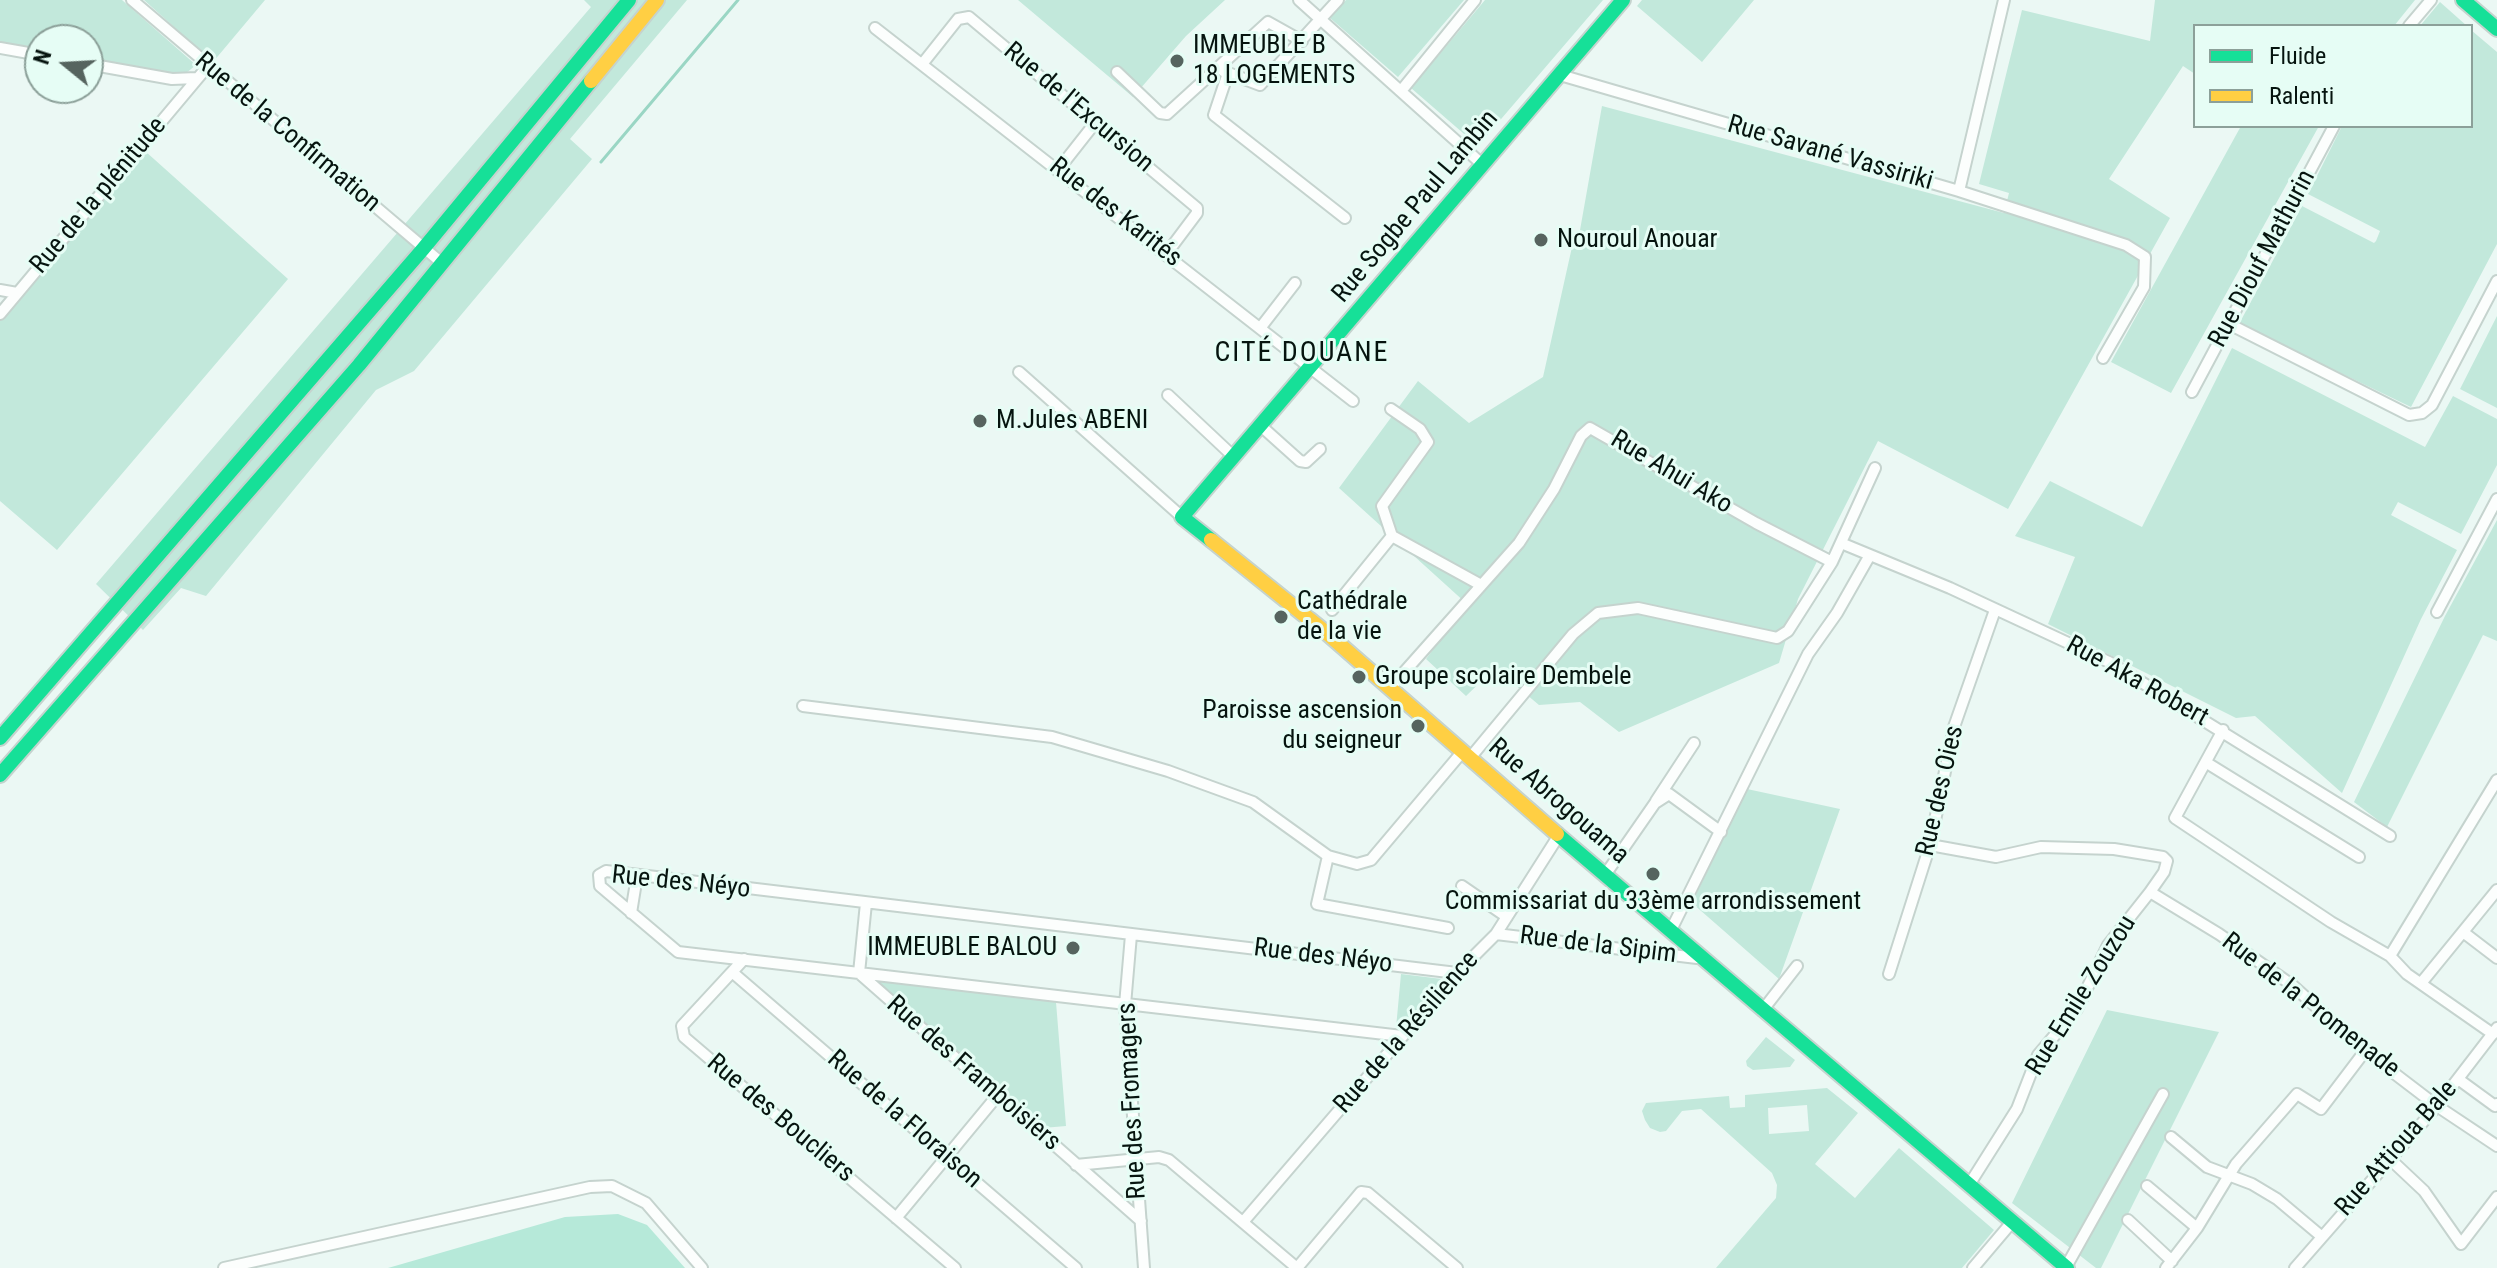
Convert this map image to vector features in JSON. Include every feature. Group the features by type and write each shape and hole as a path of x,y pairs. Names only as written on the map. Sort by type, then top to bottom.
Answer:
{"main road":[{"path":"0,738 423,249 629,0"},
{"path":"0,775 339,388 657,0"},
{"name":"Rue Sogbe Paul Lambin","path":"1182,517 1623,0"},
{"path":"2463,0 2497,29"},
{"path":"320,369 339,388"},
{"name":"Rue Abrogouama","path":"1182,517 1390,688 1699,958 2067,1268"}],"street":[{"name":"Rue de la Confirmation","path":"132,0 443,264"},
{"path":"1299,0 1483,165"},
{"path":"1223,71 1260,85 1338,0"},
{"path":"1401,91 1475,0"},
{"name":"Rue Savané Vassiriki","path":"1560,75 1959,191 2004,0"},
{"path":"2411,24 2431,0"},
{"name":"Rue de l'Excursion","path":"923,63 958,19 969,17 1197,208 1197,213 1167,253"},
{"path":"1117,72 1160,113 1167,114 1223,71 1268,22 1302,41"},
{"name":"Rue des Karités","path":"875,28 1353,401"},
{"path":"0,48 24,52"},
{"name":"Rue de la plénitude","path":"0,314 208,66"},
{"path":"104,67 172,79 197,78"},
{"path":"1223,71 1214,115 1345,218"},
{"path":"1058,170 1095,123"},
{"name":"Rue Diouf Mathurin","path":"2192,392 2333,128"},
{"path":"1959,191 2126,245 2145,257 2144,287 2103,358"},
{"path":"2229,324 2409,415 2422,413 2432,405 2497,281"},
{"path":"1261,327 1295,283"},
{"path":"0,290 17,293"},
{"name":"Rue Abrogouama","path":"1019,372 1182,517"},
{"path":"1168,395 1234,457"},
{"path":"1391,409 1420,429 1428,442 1382,506 1392,536 1481,585"},
{"path":"1261,426 1300,461 1306,462 1320,449"},
{"name":"Rue Ahui Ako","path":"1390,688 1519,543 1554,489 1581,436 1590,428 1756,523 1832,562"},
{"path":"803,706 1052,737 1168,771 1253,802 1328,856 1357,864 1371,860 1573,634 1598,613 1638,608 1777,638 1788,631 1832,562 1875,468"},
{"path":"2437,612 2497,499"},
{"path":"1332,610 1392,536"},
{"name":"Rue Aka Robert","path":"1841,543 2109,662 2390,836"},
{"path":"1670,932 1808,654 1837,613 1870,555"},
{"name":"Rue des Oies","path":"1889,974 1930,845 1954,727 1995,610"},
{"path":"2223,730 2175,818 2331,922 2390,956 2407,974 2495,1031"},
{"path":"1605,875 1694,743"},
{"path":"2207,763 2359,857"},
{"path":"2390,956 2497,780"},
{"path":"1655,803 1669,794 1721,832"},
{"name":"Rue de la Résilience","path":"1243,1222 1457,973 1496,934 1559,835"},
{"path":"1930,845 1996,857 2041,847 2114,849 2163,857 2167,861 2164,872 2150,892"},
{"path":"1328,856 1317,904 1448,928"},
{"name":"Rue des Néyo","path":"1402,1036 678,952 600,886 599,875 606,871 1457,973"},
{"path":"631,913 637,876"},
{"path":"1462,886 1507,917"},
{"path":"2422,982 2497,890"},
{"name":"Rue de la Promenade","path":"2150,892 2219,934 2292,985 2365,1051 2437,1106 2497,1146"},
{"name":"Rue Emile Zouzou","path":"1969,1185 2017,1109 2038,1055 2070,1019 2094,978 2108,945 2150,892"},
{"path":"859,973 866,903"},
{"path":"2463,932 2497,958"},
{"name":"Rue de la Sipim","path":"1496,934 1699,958"},
{"name":"Rue des Fromagers","path":"1131,935 1125,1005 1144,1268"},
{"name":"Rue des Boucliers","path":"744,959 682,1026 684,1037 955,1268"},
{"path":"1762,1011 1797,966"},
{"name":"Rue de la Floraison","path":"732,972 1076,1268"},
{"name":"Rue des Framboisiers","path":"859,973 1141,1221"},
{"name":"Rue Attioua Bale","path":"2295,1268 2437,1106 2495,1031"},
{"path":"2128,1220 2170,1265 2229,1176 2297,1094 2321,1109 2365,1051"},
{"path":"2458,1079 2495,1106 2497,1104"},
{"path":"2067,1268 2163,1094"},
{"path":"896,1218 997,1096"},
{"path":"2171,1137 2207,1167 2252,1184 2277,1199 2321,1236"},
{"path":"1076,1165 1159,1157 1179,1166 1202,1190 1297,1268 1361,1192 1368,1193 1457,1268"},
{"path":"2390,1159 2424,1191 2461,1244 2497,1197"},
{"path":"224,1268 590,1187 612,1186 646,1203 702,1268"},
{"path":"2147,1186 2197,1228"},
{"path":"1973,1268 2012,1222"}],"green space":[{"path":"0,0 122,0 196,65 185,74 172,75 104,63 104,24 24,24 24,48 0,44"},
{"path":"144,0 265,0 213,62"},
{"path":"584,0 687,0 570,139 592,159 414,371 376,390 206,596 181,588 143,630 96,584 591,7"},
{"path":"1018,0 1225,0 1186,36 1133,97"},
{"path":"1346,0 1464,0 1398,77 1330,18"},
{"path":"1485,0 1603,0 1478,146 1411,88"},
{"path":"1642,0 1754,0 1702,62 1637,6"},
{"path":"2155,0 2415,0 2396,24 2193,24 2193,73 2183,66 2109,179 2170,218 2008,509 1878,441 1798,599 1779,663 1619,732 1580,702 1539,705 1495,668 1466,696 1426,659 1467,604 1339,488 1418,381 1469,423 1543,377 1572,247 1577,247 1602,106 2004,213 2009,193 1979,184 2022,10 2150,41"},
{"path":"2440,2 2465,24 2422,24"},
{"path":"2473,32 2497,52 2497,244 2411,407 2239,324 2302,206 2374,243 2376,241 2380,231 2308,194 2341,128 2473,128"},
{"path":"2240,128 2318,128 2171,393 2111,362"},
{"path":"145,151 288,279 57,550 0,501 0,319"},
{"path":"2497,316 2497,408 2460,389"},
{"path":"2232,348 2425,447 2453,396 2497,419 2497,465 2461,534 2398,502 2391,515 2457,550 2421,619 2342,793 2255,716 2236,718 2048,624 2075,557 2015,536 2050,481 2142,527"},
{"path":"2497,520 2497,641 2483,635 2387,827 2354,802 2445,616"},
{"path":"1747,789 1840,809 1779,979 1692,903"},
{"path":"1401,974 1442,979 1402,1028 1396,1028"},
{"path":"869,979 1056,1002 1066,1126 1043,1128"},
{"path":"2107,1010 2219,1032 2101,1268 2096,1268 2012,1203"},
{"path":"1766,1037 1795,1060 1790,1067 1753,1070 1747,1066 1746,1061"},
{"path":"1827,1088 1858,1113 1815,1164 1855,1198 1899,1148 1994,1230 1962,1268 1716,1268 1776,1198 1777,1185 1772,1173 1701,1109 1682,1111 1666,1131 1660,1132 1650,1128 1642,1111 1646,1103 1729,1096 1730,1108 1745,1107 1745,1095","holes":["1807,1105 1809,1131 1769,1134 1768,1108"]},
{"path":"618,1214 647,1225 685,1268 388,1268 565,1217"}],"waterway":[{"path":"601,162 738,0"}],"traffic: fast":[{"path":"0,738 423,249 629,0"},
{"path":"1211,540 1182,517 1623,0"},
{"path":"2463,0 2497,29"},
{"path":"0,775 359,365 591,81"},
{"path":"1557,834 2067,1268"}],"traffic: slow":[{"path":"591,81 657,0"},
{"path":"1211,540 1329,635 1557,834"}],"place":[{"name":"IMMEUBLE B 18 LOGEMENTS","path":"1177,61"},
{"name":"Nouroul Anouar","path":"1541,240"},
{"name":"M.Jules ABENI","path":"980,421"},
{"name":"Cathédrale de la vie","path":"1281,617"},
{"name":"Groupe scolaire Dembele","path":"1359,677"},
{"name":"Paroisse ascension du seigneur","path":"1418,726"},
{"name":"Commissariat du 33ème arrondissement","path":"1653,874"},
{"name":"IMMEUBLE BALOU","path":"1073,948"}],"district":[{"name":"CITÉ DOUANE","path":"1302,354"}]}
